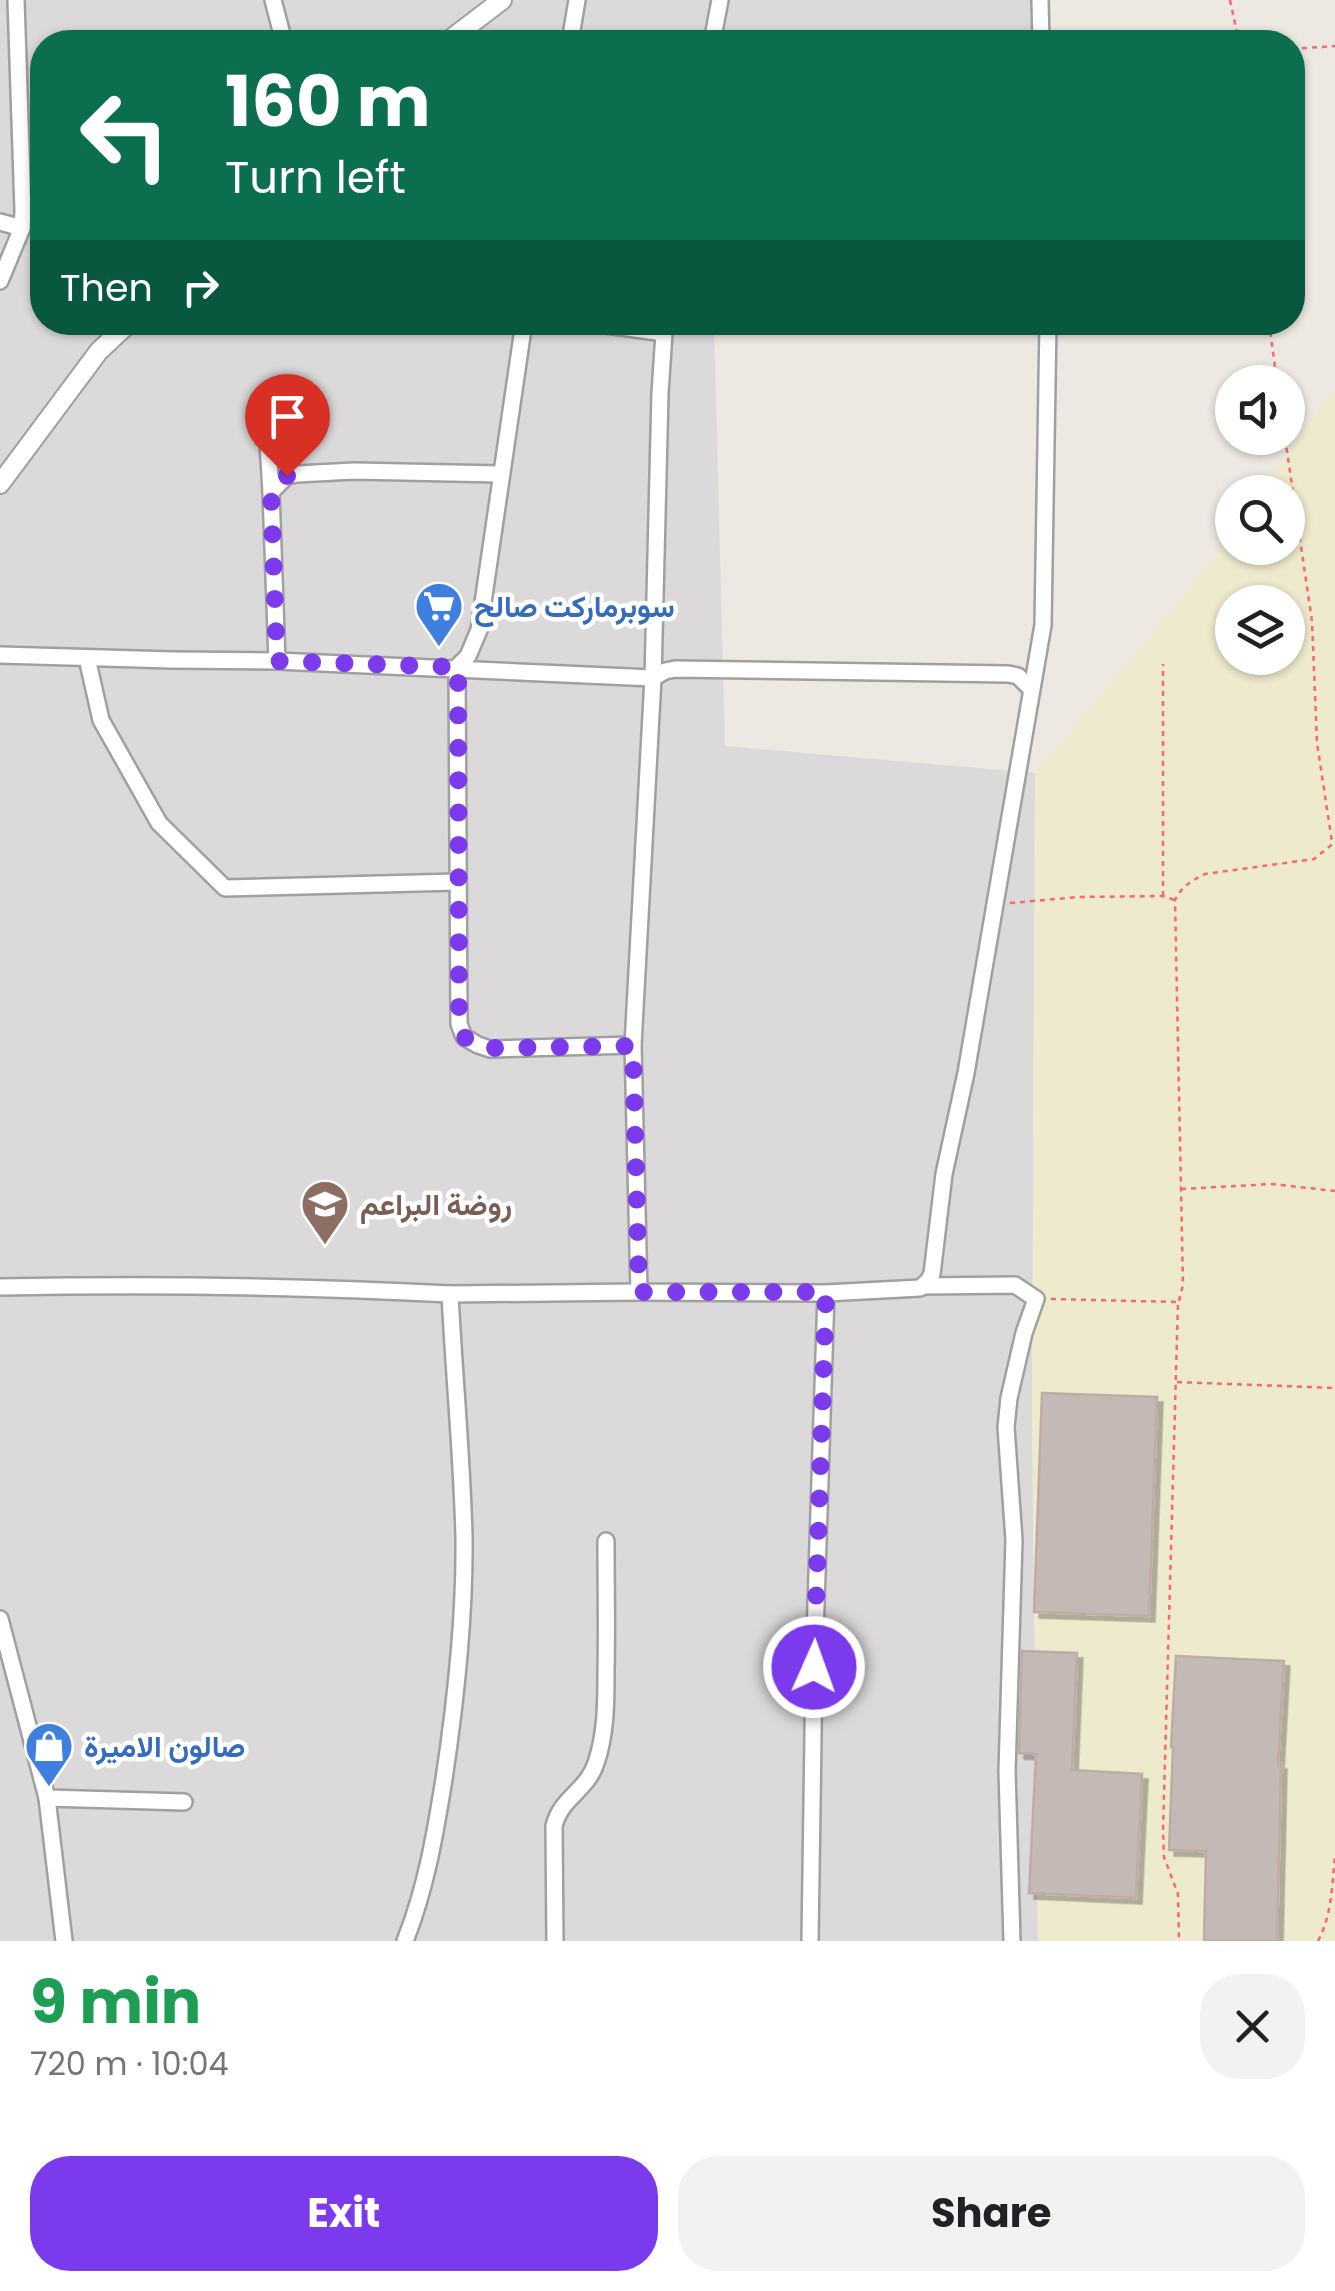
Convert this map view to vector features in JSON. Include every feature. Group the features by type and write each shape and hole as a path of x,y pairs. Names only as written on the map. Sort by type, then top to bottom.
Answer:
{"street":[{"path":"0,281 22,228 24,211 16,0"},
{"path":"273,0 281,30"},
{"path":"463,30 502,0"},
{"path":"714,30 720,0"},
{"path":"1040,0 1041,30"},
{"path":"572,30 575,5"},
{"path":"0,222 22,228"},
{"path":"0,484 99,351 116,335"},
{"path":"522,335 479,630 474,645 458,667 459,1024 464,1037 490,1048 633,1046"},
{"path":"639,1292 633,1046 653,678 664,335"},
{"path":"924,1286 932,1274 944,1174 966,1073 1043,625 1048,335"},
{"path":"265,394 277,661"},
{"path":"271,492 287,476 297,474 501,474"},
{"path":"1008,674 1038,653"},
{"path":"0,655 458,667 653,678 675,669 1008,674 1018,676 1031,689"},
{"path":"87,658 101,720 160,824 225,888 458,882"},
{"path":"0,1287 248,1286 450,1294 826,1292 1016,1285 1036,1299 1024,1333 1006,1427 1014,1540 1007,1771 1012,1941"},
{"path":"810,1941 826,1292"},
{"path":"405,1941 432,1857 462,1620 464,1538 450,1294"},
{"path":"555,1941 554,1826 558,1812 596,1765 604,1731 606,1540"},
{"path":"0,1619 48,1798 64,1941"},
{"path":"48,1798 184,1802"}],"path":[{"path":"1230,0 1236,30"},
{"path":"1305,48 1335,46"},
{"path":"1270,335 1274,365"},
{"path":"1179,1941 1178,1894 1164,1857 1162,1830 1178,1302 1183,1285 1174,900 1190,881 1205,874 1314,859 1334,843 1317,743 1312,621 1288,455"},
{"path":"1163,664 1163,896"},
{"path":"994,905 1078,896 1163,896 1174,900"},
{"path":"1179,1189 1272,1184 1335,1191"},
{"path":"1036,1299 1178,1302"},
{"path":"1176,1382 1335,1388"},
{"path":"1318,1941 1329,1914 1335,1856"}],"shaded area":[{"path":"0,0 1045,0 1043,30 30,30 30,335 714,335 725,746 1035,773 1032,1419 1038,1941 0,1941"},
{"path":"1335,388 1335,1941 1038,1941 1032,1419 1035,773 1215,554 1215,565 1305,565 1305,475 1272,475 1287,455 1305,455 1305,430"}],"building":[{"path":"1042,1393 1157,1397 1149,1616 1034,1612"},
{"path":"1022,1651 1077,1653 1072,1770 1142,1774 1136,1898 1029,1893 1036,1754 1019,1753"},
{"path":"1176,1656 1284,1661 1278,1764 1277,1941 1204,1941 1206,1851 1169,1850"}],"place":[{"name":"سوبرماركت صالح","path":"439,648"},
{"name":"روضة البراعم","path":"325,1246"},
{"name":"صالون الاميرة","path":"49,1788"}],"route":[{"path":"287,476 271,492 277,661 458,667 459,1024 464,1037 490,1048 633,1046 639,1292 826,1292 814,1667"}]}
